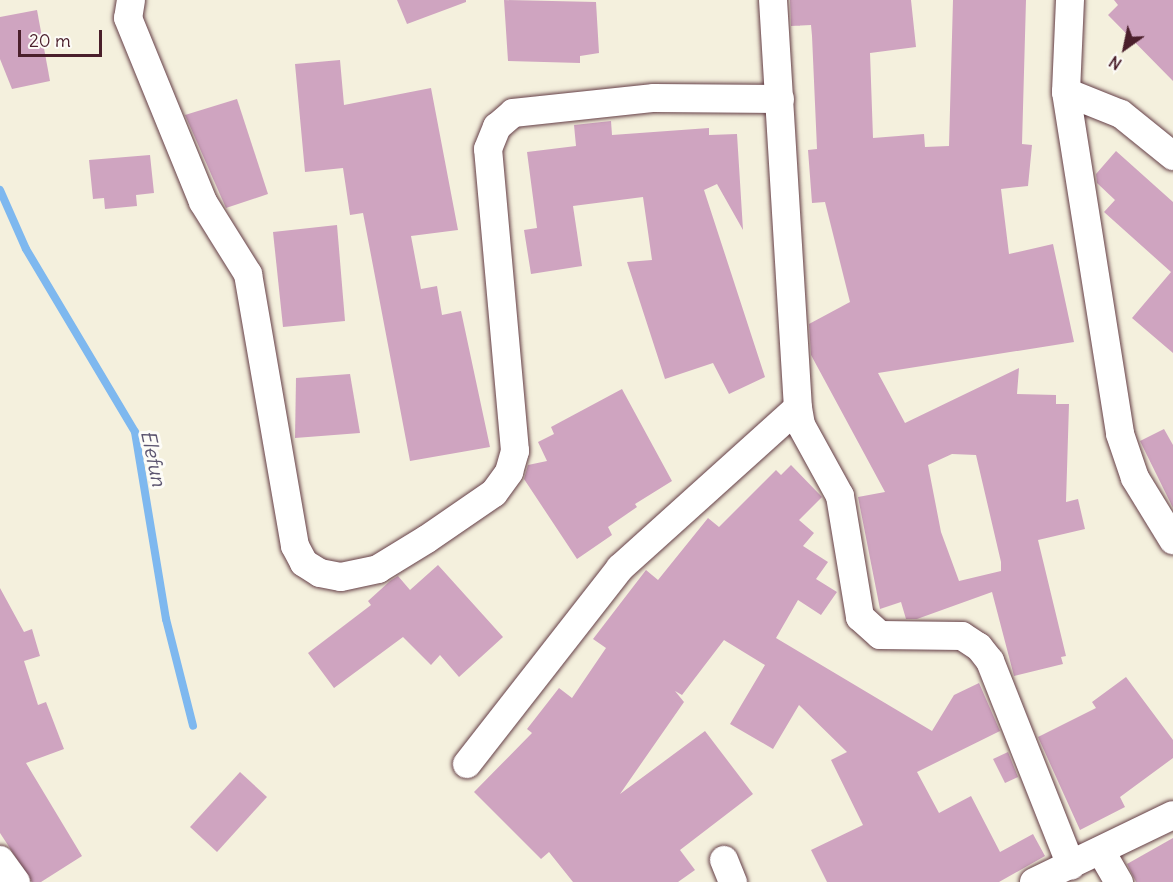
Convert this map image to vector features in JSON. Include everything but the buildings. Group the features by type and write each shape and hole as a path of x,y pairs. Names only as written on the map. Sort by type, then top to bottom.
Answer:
{"street":[{"path":"131,0 128,18 203,202 248,273 295,546 312,568 341,577 378,569 427,539 494,493 510,472 515,451 488,149 496,128 513,113 654,98 780,99"},
{"path":"773,0 798,408 801,425 840,496 860,617 880,635 962,636 979,647 990,661 1071,866"},
{"path":"1070,0 1066,92 1120,434 1135,478 1173,540"},
{"path":"1066,92 1121,114 1173,156"},
{"path":"467,764 620,568 798,408"},
{"path":"1034,882 1102,853 1173,815"},
{"path":"1102,853 1119,882"},
{"path":"0,860 16,882"}],"waterway":[{"name":"Elefun","path":"0,190 26,249 135,432 166,619 193,726"}]}
